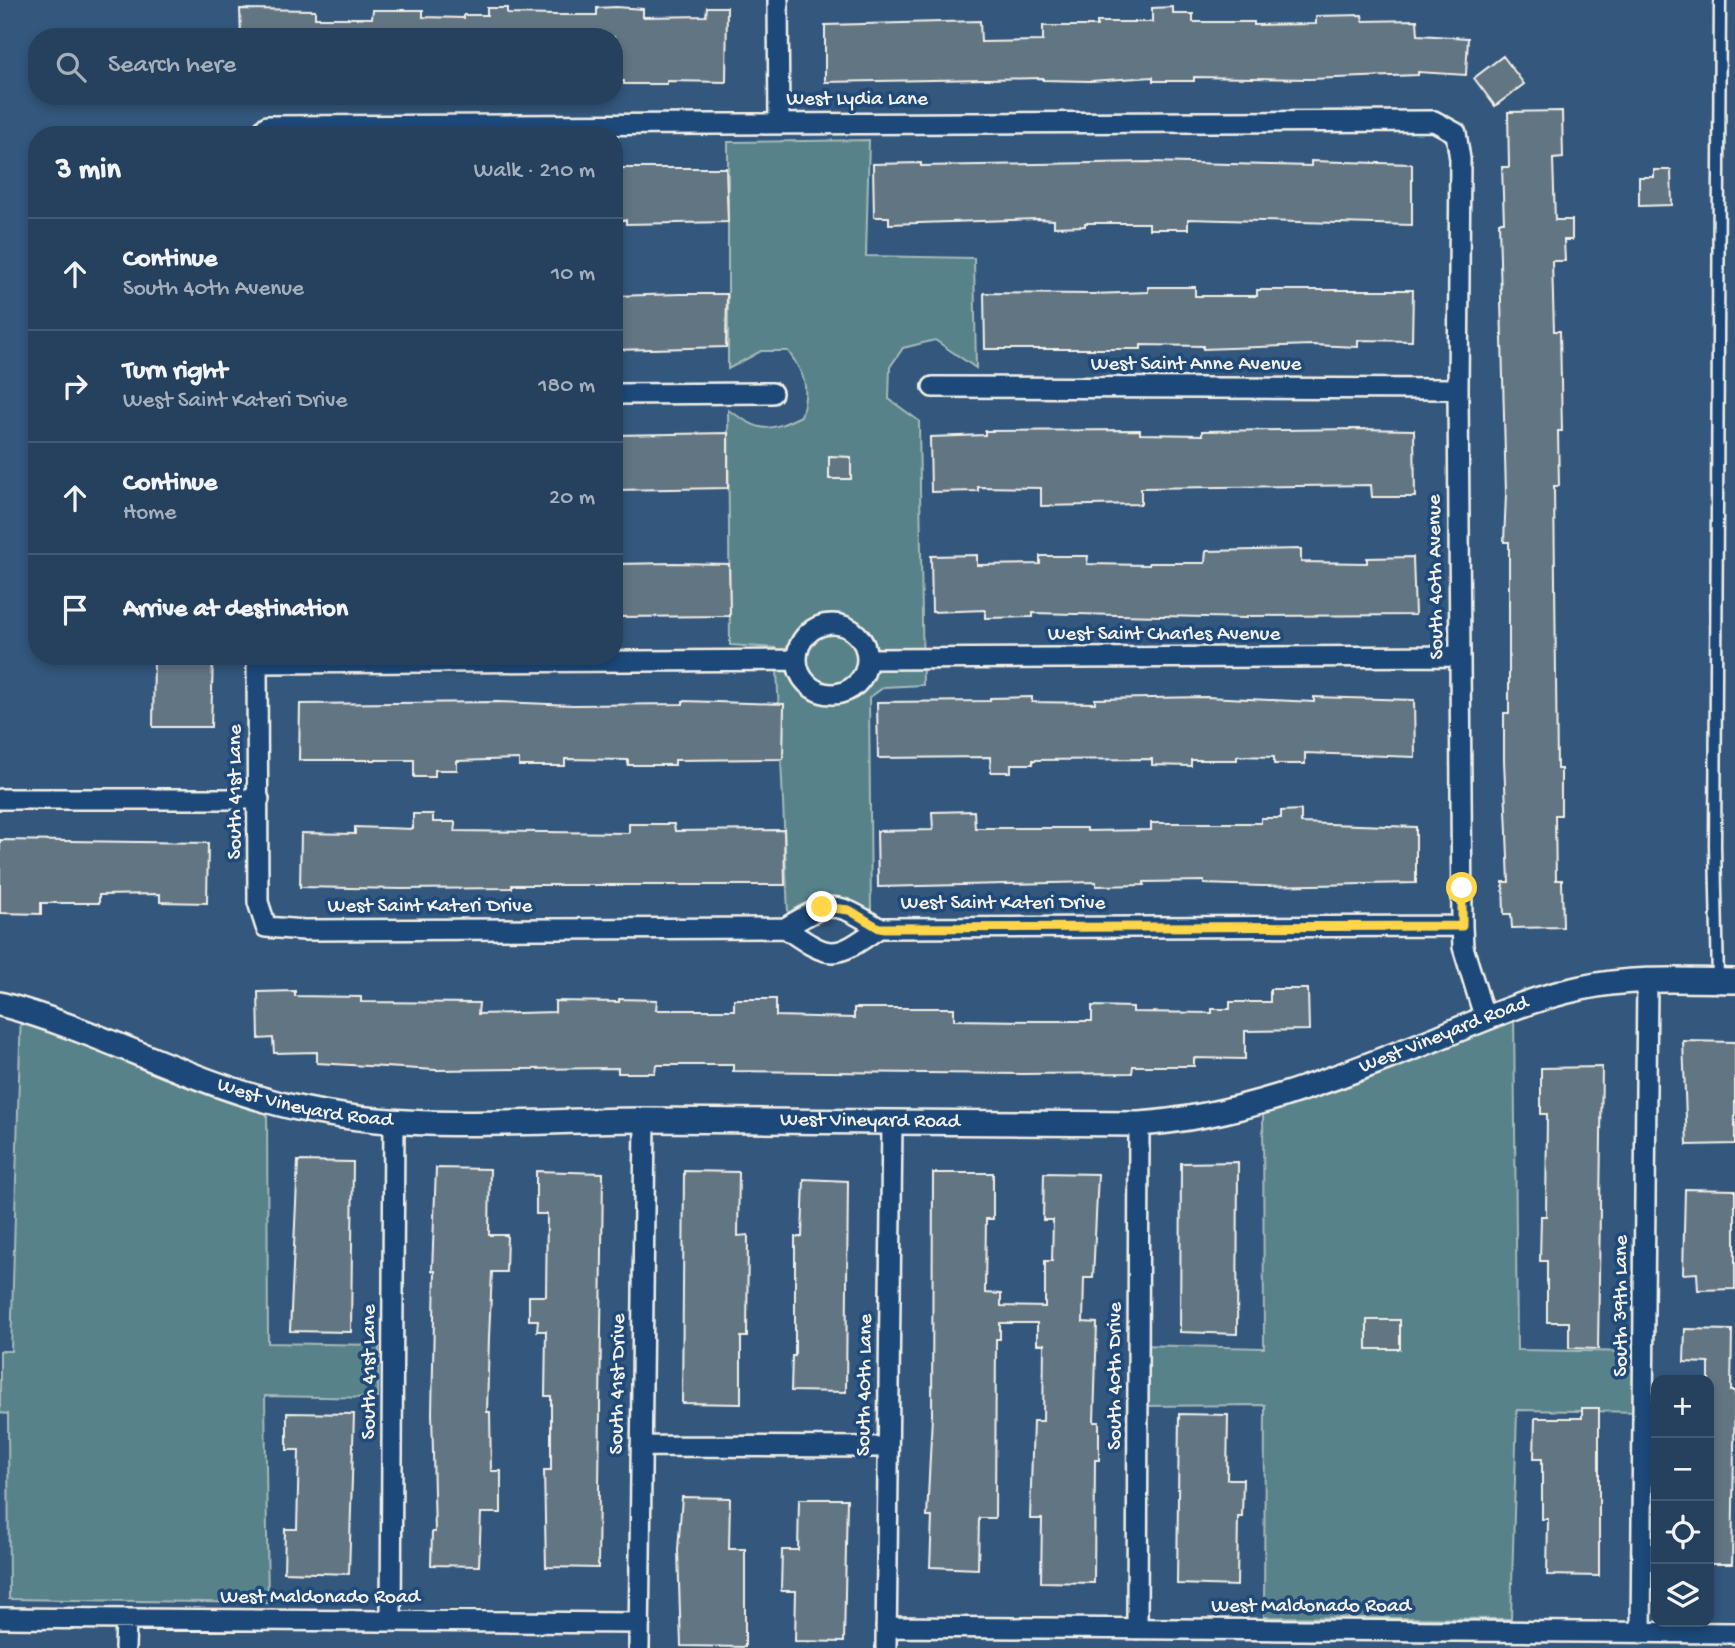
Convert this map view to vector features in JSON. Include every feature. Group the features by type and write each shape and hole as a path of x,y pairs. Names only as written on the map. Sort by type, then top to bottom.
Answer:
{"street":[{"path":"778,0 779,123"},
{"name":"West Lydia Lane","path":"267,126 1434,121 1457,133"},
{"name":"South 40th Avenue","path":"1457,133 1460,159 1458,389 1462,926 1463,947 1485,1018"},
{"name":"West Saint Anne Avenue","path":"933,387 1458,389"},
{"path":"623,394 772,393"},
{"path":"832,623 850,628 863,641 869,659 864,677 851,690 833,695 815,691 801,678 796,660 801,642 814,629 832,623"},
{"name":"West Saint Charles Avenue","path":"869,659 1460,656"},
{"path":"623,660 796,660"},
{"name":"South 41st Lane","path":"257,665 258,902 266,927"},
{"path":"0,799 259,799"},
{"path":"785,928 828,906 849,910 879,928"},
{"name":"West Saint Kateri Drive","path":"266,927 303,930 785,928 829,953 844,951 879,928 1462,926"},
{"name":"West Vineyard Road","path":"0,1004 46,1017 267,1100 302,1109 394,1123 645,1120 1139,1124 1180,1121 1263,1102 1485,1018 1582,987 1647,980 1727,981"},
{"name":"South 39th Lane","path":"1641,1633 1647,980"},
{"name":"South 41st Drive","path":"639,1648 645,1120"},
{"name":"South 40th Lane","path":"886,1648 892,1122"},
{"name":"South 41st Lane","path":"391,1621 394,1123"},
{"name":"South 40th Drive","path":"1137,1629 1139,1124"},
{"path":"641,1446 888,1447"},
{"name":"West Maldonado Road","path":"0,1618 640,1623"},
{"path":"125,1648 126,1619"},
{"name":"West Maldonado Road","path":"886,1627 1137,1629 1387,1639 1735,1633"}],"lane":[{"path":"1720,0 1716,846 1727,981"}],"green space":[{"path":"869,140 866,256 974,258 976,368 935,340 903,348 890,367 889,399 919,421 923,685 884,687 869,698 871,914 838,899 829,898 811,900 788,913 776,648 730,645 728,410 756,426 779,426 801,416 805,389 802,374 788,351 761,351 728,369 728,142"},
{"path":"21,1009 267,1100 268,1343 379,1345 378,1398 265,1396 268,1603 9,1599 8,1414 0,1413 0,1351 11,1351"},
{"path":"1514,1009 1517,1350 1644,1352 1644,1412 1517,1410 1511,1619 1264,1617 1265,1405 1138,1406 1139,1345 1264,1348 1263,1102"}],"building":[{"path":"707,7 727,7 726,82 667,81 667,84 624,84 623,28 241,28 240,9 315,10 315,18 372,18 373,10 423,10 423,17 464,18 464,15 487,15 487,8 507,8 507,14 597,15 597,8 643,9 643,17 706,16"},
{"path":"1173,7 1173,14 1193,14 1193,22 1316,24 1316,16 1362,15 1363,21 1417,20 1418,35 1468,38 1466,75 1418,72 1418,75 1309,79 1194,77 1194,81 1153,81 1153,77 1090,81 1043,78 825,82 825,25 980,21 981,42 1043,41 1043,26 1152,22 1152,8"},
{"path":"1503,56 1524,84 1495,106 1474,78"},
{"path":"1562,111 1563,158 1553,159 1555,220 1572,220 1572,240 1564,240 1565,261 1552,261 1554,331 1560,331 1562,431 1558,431 1559,486 1554,486 1557,769 1561,769 1561,815 1555,815 1556,880 1562,880 1563,927 1512,928 1511,914 1504,914 1503,882 1509,882 1504,713 1509,713 1509,542 1504,542 1506,494 1499,222 1504,222 1502,167 1509,167 1508,112"},
{"path":"1311,161 1412,164 1412,225 1188,219 1188,229 1149,229 1149,223 1085,223 1085,226 1054,227 1054,220 1038,219 889,224 889,217 874,217 873,164 921,163 921,166 1150,162 1311,166"},
{"path":"623,168 726,168 728,222 626,224 626,220 623,220"},
{"path":"1654,170 1671,170 1672,205 1639,206 1639,177 1654,177"},
{"path":"1148,287 1195,287 1195,296 1257,296 1257,290 1413,290 1412,341 1358,340 1358,347 1312,345 1203,349 1203,346 1141,345 1141,349 985,349 984,293 1148,292"},
{"path":"727,294 726,347 623,350 623,296"},
{"path":"1140,430 1140,434 1202,435 1202,431 1414,430 1415,497 1372,497 1371,485 1141,488 1141,504 1041,506 1041,488 978,487 978,491 931,492 930,437 985,435 985,431"},
{"path":"728,433 728,488 623,490 623,435"},
{"path":"829,456 851,457 851,479 829,479"},
{"path":"1301,549 1301,562 1367,563 1367,558 1413,557 1415,615 1247,618 1033,613 1033,617 985,618 985,610 932,612 931,556 977,555 977,565 1040,564 1040,556 1088,556 1087,564 1149,565 1205,563 1206,551"},
{"path":"623,564 729,564 730,616 623,617"},
{"path":"154,665 213,665 211,727 153,727"},
{"path":"1032,697 1032,702 1095,703 1095,699 1206,697 1314,702 1314,697 1414,700 1415,757 1305,753 1305,764 1274,764 1274,757 1237,756 1237,760 1191,760 1191,766 1152,765 1152,759 1033,760 1033,764 1011,764 1011,772 991,772 990,757 878,758 877,702 990,701 990,698"},
{"path":"683,701 784,704 783,759 675,760 675,765 628,765 628,760 565,759 565,766 519,766 519,759 457,761 457,770 435,770 435,777 414,777 414,760 299,760 300,704 497,702 573,705 683,704"},
{"path":"1301,810 1301,823 1416,827 1416,883 1262,886 1204,884 1204,881 1096,886 1096,882 878,887 877,831 933,830 932,812 974,811 975,828 1087,828 1087,831 1151,830 1151,823 1261,823 1261,818 1281,818 1281,811"},
{"path":"413,814 433,814 433,822 455,822 455,831 629,833 629,824 674,824 675,831 784,830 785,885 512,885 512,888 401,889 300,887 301,833 355,834 355,827 413,829"},
{"path":"0,840 208,843 207,903 160,902 160,894 99,895 99,903 41,903 41,914 0,913"},
{"path":"1270,989 1308,989 1309,1030 1245,1031 1245,1059 1194,1058 1194,1066 1133,1066 1132,1073 733,1071 733,1065 656,1065 655,1073 618,1073 618,1068 436,1070 317,1063 317,1052 274,1053 273,1038 259,1039 258,992 295,991 295,996 361,997 361,1002 479,1003 478,1014 555,1012 555,1001 657,1000 656,1010 734,1010 734,999 776,999 776,1016 854,1018 854,1008 954,1008 954,1020 1092,1021 1092,1006 1133,1007 1133,1012 1212,1013 1212,1009 1230,1009 1230,1002 1270,1002"},
{"path":"1683,1041 1735,1042 1735,1144 1687,1145"},
{"path":"1602,1067 1598,1349 1569,1348 1569,1322 1547,1322 1547,1261 1540,1261 1541,1216 1546,1216 1547,1114 1541,1114 1541,1068"},
{"path":"298,1161 353,1162 351,1332 290,1331"},
{"path":"1238,1162 1237,1334 1180,1332 1181,1163"},
{"path":"436,1168 490,1169 489,1235 507,1235 506,1272 492,1272 487,1412 490,1412 491,1471 501,1471 501,1513 481,1513 479,1566 431,1565 432,1532 435,1532 432,1413 435,1271 432,1271"},
{"path":"536,1171 603,1173 598,1568 546,1567 544,1470 551,1470 551,1396 545,1396 546,1331 537,1331 538,1320 529,1320 529,1296 546,1296 547,1214 536,1214"},
{"path":"684,1171 739,1172 738,1236 748,1235 747,1337 741,1337 741,1404 682,1403"},
{"path":"933,1173 993,1173 993,1219 986,1219 985,1293 1001,1294 1001,1306 1045,1307 1045,1261 1052,1261 1053,1220 1043,1220 1044,1173 1098,1174 1093,1278 1084,1278 1083,1322 1097,1323 1094,1422 1099,1422 1099,1460 1095,1460 1094,1583 1041,1582 1042,1519 1030,1519 1033,1421 1043,1421 1044,1344 1037,1344 1037,1323 1000,1323 1000,1339 996,1339 995,1518 979,1518 978,1569 930,1567 932,1517 927,1517 932,1416"},
{"path":"804,1179 848,1181 846,1392 791,1391 792,1356 795,1356 795,1237 802,1237"},
{"path":"1685,1189 1735,1190 1735,1289 1698,1290 1697,1273 1683,1274"},
{"path":"1367,1320 1400,1320 1400,1349 1367,1349"},
{"path":"1685,1329 1732,1330 1731,1391 1735,1391 1732,1564 1714,1564 1714,1375 1709,1375 1709,1363 1684,1362"},
{"path":"1582,1408 1599,1408 1599,1576 1547,1575 1548,1519 1542,1519 1542,1459 1534,1459 1535,1418 1582,1418"},
{"path":"287,1413 354,1414 349,1574 284,1572 285,1529 297,1529 299,1450 287,1450"},
{"path":"1179,1414 1228,1415 1227,1479 1243,1479 1242,1517 1238,1517 1237,1586 1177,1584"},
{"path":"682,1497 730,1498 729,1549 745,1549 745,1647 681,1646 678,1550"},
{"path":"799,1499 847,1499 844,1642 795,1641 796,1591 781,1591 782,1550 798,1550"}],"route":[{"path":"822,907 849,910 879,928 1462,926 1462,888"}]}
